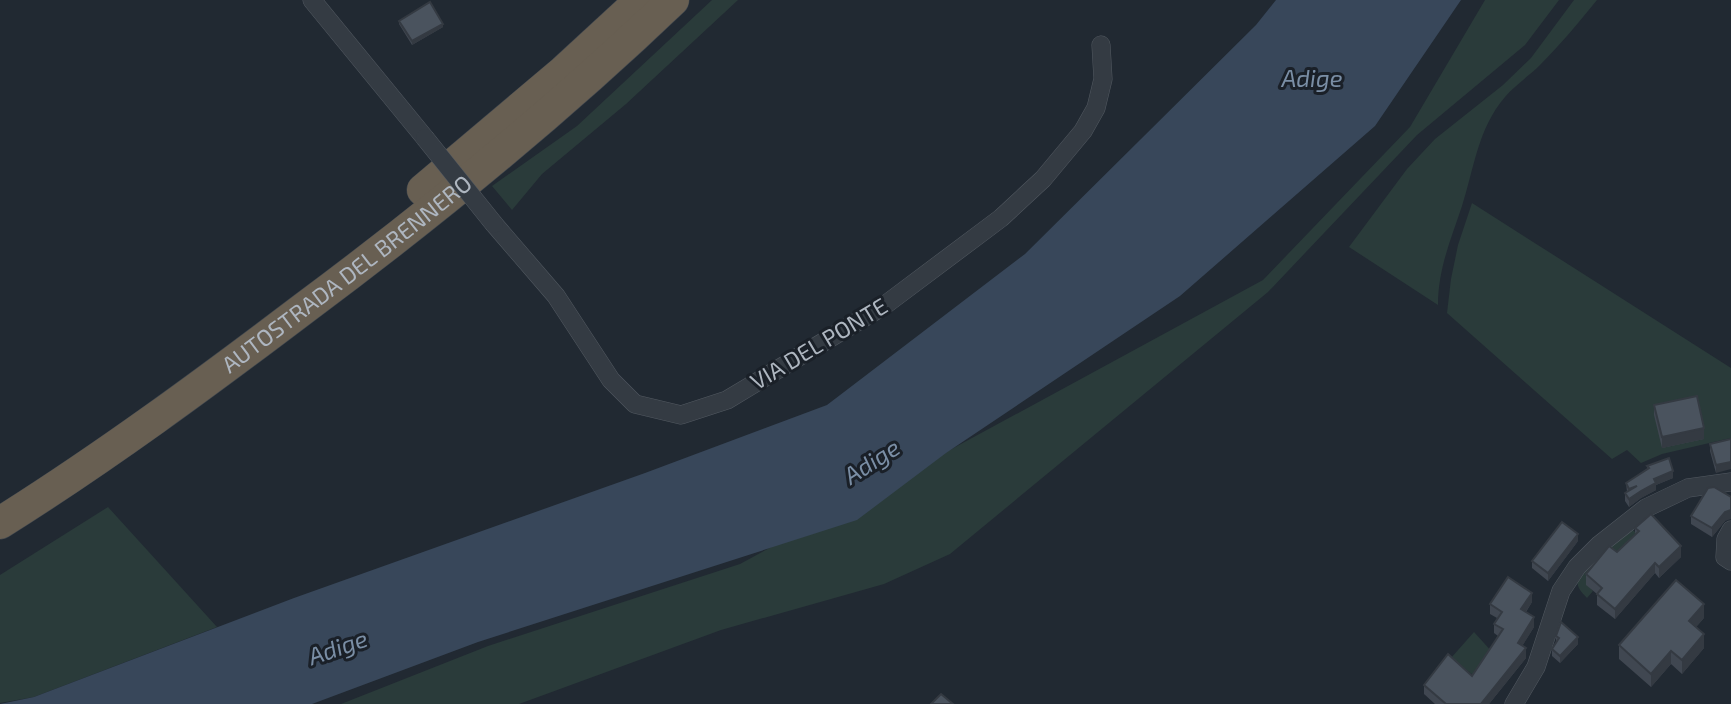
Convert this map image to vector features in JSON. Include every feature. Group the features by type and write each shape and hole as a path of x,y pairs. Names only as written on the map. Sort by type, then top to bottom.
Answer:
{"highway":[{"path":"656,6 690,0"},
{"name":"AUTOSTRADA DEL BRENNERO","path":"0,500 233,337 390,218 564,71 656,6"},
{"name":"AUTOSTRADA DEL BRENNERO","path":"0,523 164,413 379,253 498,157 656,6"}],"street":[{"name":"VIA DEL PONTE","path":"312,0 556,296 611,380 635,404 681,415 727,400 885,305 1001,218 1043,179 1083,131 1096,108 1103,79 1101,45"},
{"path":"1514,704 1536,667 1561,591 1577,567 1599,545 1646,508 1688,488 1731,482"},
{"path":"1731,530 1726,539 1725,557 1731,562"}],"shaded area":[{"path":"712,0 738,0 626,104 542,174 512,210 492,186 577,126"},
{"path":"1485,0 1559,0 1525,45 1417,135 1268,292 950,554 884,584 721,630 519,704 341,704 488,646 740,564 1263,280 1410,127"},
{"path":"1574,0 1597,0 1548,57 1505,97 1483,135 1446,254 1438,305 1349,247 1407,169 1435,139 1503,85 1531,58"},
{"path":"1472,203 1731,368 1731,438 1662,454 1641,463 1627,450 1612,459 1447,313 1458,245"},
{"path":"108,507 217,627 34,697 0,703 0,575"},
{"path":"1629,526 1639,536 1586,584 1593,591 1587,598 1579,588 1578,575"},
{"path":"1474,632 1493,653 1477,678 1451,658"}],"water":[{"name":"Adige","path":"1276,0 1461,0 1375,126 1180,296 946,453 857,520 478,642 312,704 0,704 34,697 294,598 827,405 1025,254 1256,25"}],"building":[{"path":"430,2 443,24 412,41 399,21"},
{"path":"1697,396 1704,428 1662,437 1654,405"},
{"path":"1731,439 1731,462 1716,465 1710,444"},
{"path":"1669,458 1673,471 1654,479 1656,483 1629,499 1625,493 1637,486 1629,489 1626,483 1649,468 1647,466"},
{"path":"1714,487 1731,497 1731,510 1725,512 1712,528 1691,516 1708,488"},
{"path":"1651,514 1681,546 1659,567 1655,563 1615,609 1597,594 1602,588 1586,574 1609,546 1617,552 1639,531 1635,528"},
{"path":"1562,522 1578,534 1548,573 1532,561"},
{"path":"1508,577 1532,593 1521,609 1534,617 1518,643 1526,648 1481,704 1446,704 1424,685 1448,654 1472,676 1503,629 1494,624 1502,612 1490,604"},
{"path":"1676,580 1704,604 1689,621 1704,634 1682,660 1671,651 1651,674 1619,645"},
{"path":"1561,622 1578,637 1560,656 1552,649 1559,638 1556,636"},
{"path":"941,694 953,704 931,704"}]}
